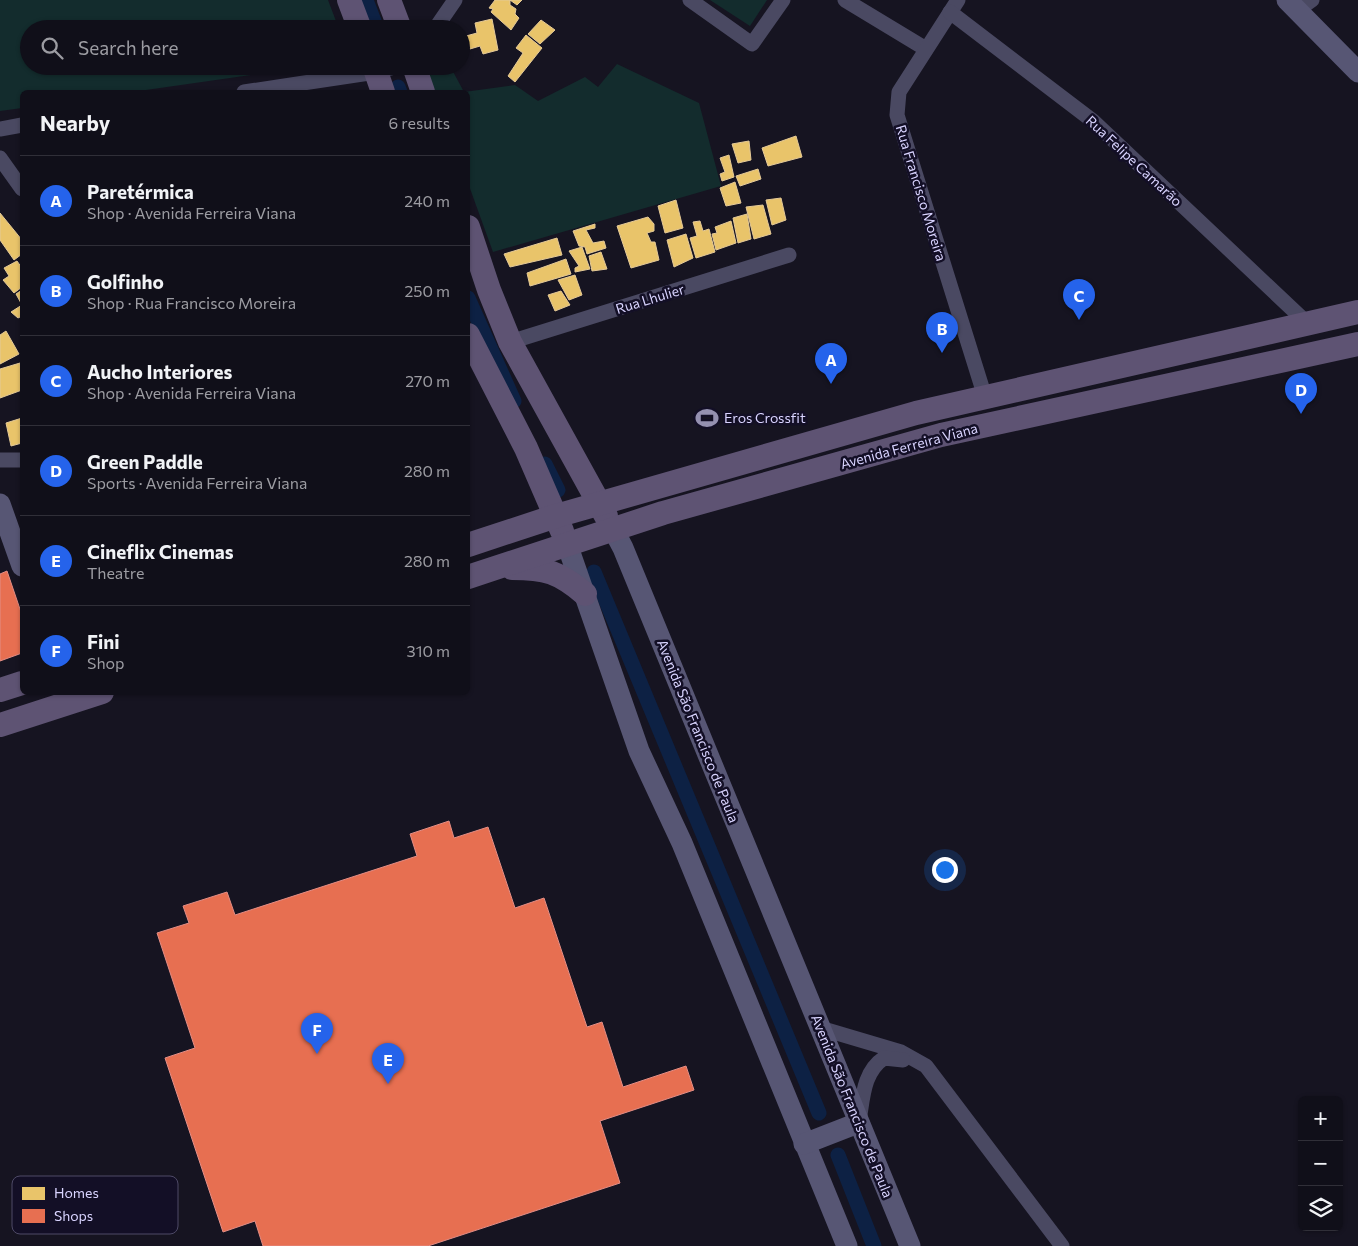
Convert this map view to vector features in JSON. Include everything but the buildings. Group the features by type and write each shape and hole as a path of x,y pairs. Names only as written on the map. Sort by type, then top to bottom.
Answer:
{"main road":[{"path":"349,0 357,20"},
{"path":"389,0 397,20"},
{"path":"417,75 422,90"},
{"name":"Avenida São Francisco de Paula","path":"470,233 489,290 510,342 613,529"},
{"name":"Avenida Ferreira Viana","path":"470,544 556,516 916,413 1358,312"},
{"path":"470,339 524,444 567,544"},
{"name":"Avenida Ferreira Viana","path":"470,576 613,529 941,435 1358,344"},
{"path":"524,444 559,432"},
{"path":"495,568 535,568 551,572 565,577 585,594"},
{"path":"0,690 20,684"},
{"path":"0,725 93,695"}],"street":[{"path":"442,20 455,0"},
{"path":"690,0 752,44 783,0"},
{"path":"845,0 926,49"},
{"path":"1299,3 1358,72"},
{"name":"Rua Francisco Moreira","path":"954,6 899,92 897,115 985,397"},
{"name":"Rua Felipe Camarão","path":"954,6 1093,121 1307,323"},
{"path":"259,90 375,75"},
{"path":"0,129 20,125"},
{"path":"0,158 20,186"},
{"name":"Rua Lhulier","path":"510,342 789,255"},
{"path":"0,460 20,460"},
{"path":"0,504 20,560"},
{"name":"Avenida São Francisco de Paula","path":"613,529 623,548 820,1028 852,1126 910,1246"},
{"path":"567,544 639,752 682,842 808,1142 847,1246"},
{"path":"820,1028 911,1056 926,1066 1062,1246"},
{"path":"808,1142 852,1126 869,1073 878,1062 889,1057 902,1060 935,1076"}],"green space":[{"path":"0,0 328,0 336,20 20,20 20,75 251,75 146,90 20,90 20,108 0,111"},
{"path":"710,0 767,0 750,26"},
{"path":"617,64 699,103 721,186 493,252 470,189 470,91 515,85 538,101 585,77 598,87"},
{"path":"428,75 455,75 463,90 432,90"}],"waterway":[{"path":"366,0 374,20"},
{"path":"470,302 514,401"},
{"path":"545,464 558,490"},
{"path":"594,572 819,1113"},
{"path":"838,1155 874,1246"}],"place":[{"name":"Aucho Interiores","path":"1079,320"},
{"name":"Golfinho","path":"942,353"},
{"name":"Paretérmica","path":"831,384"},
{"name":"Green Paddle","path":"1301,414"},
{"name":"Eros Crossfit","path":"707,418"},
{"name":"Fini","path":"317,1054"},
{"name":"Cineflix Cinemas","path":"388,1084"}]}
